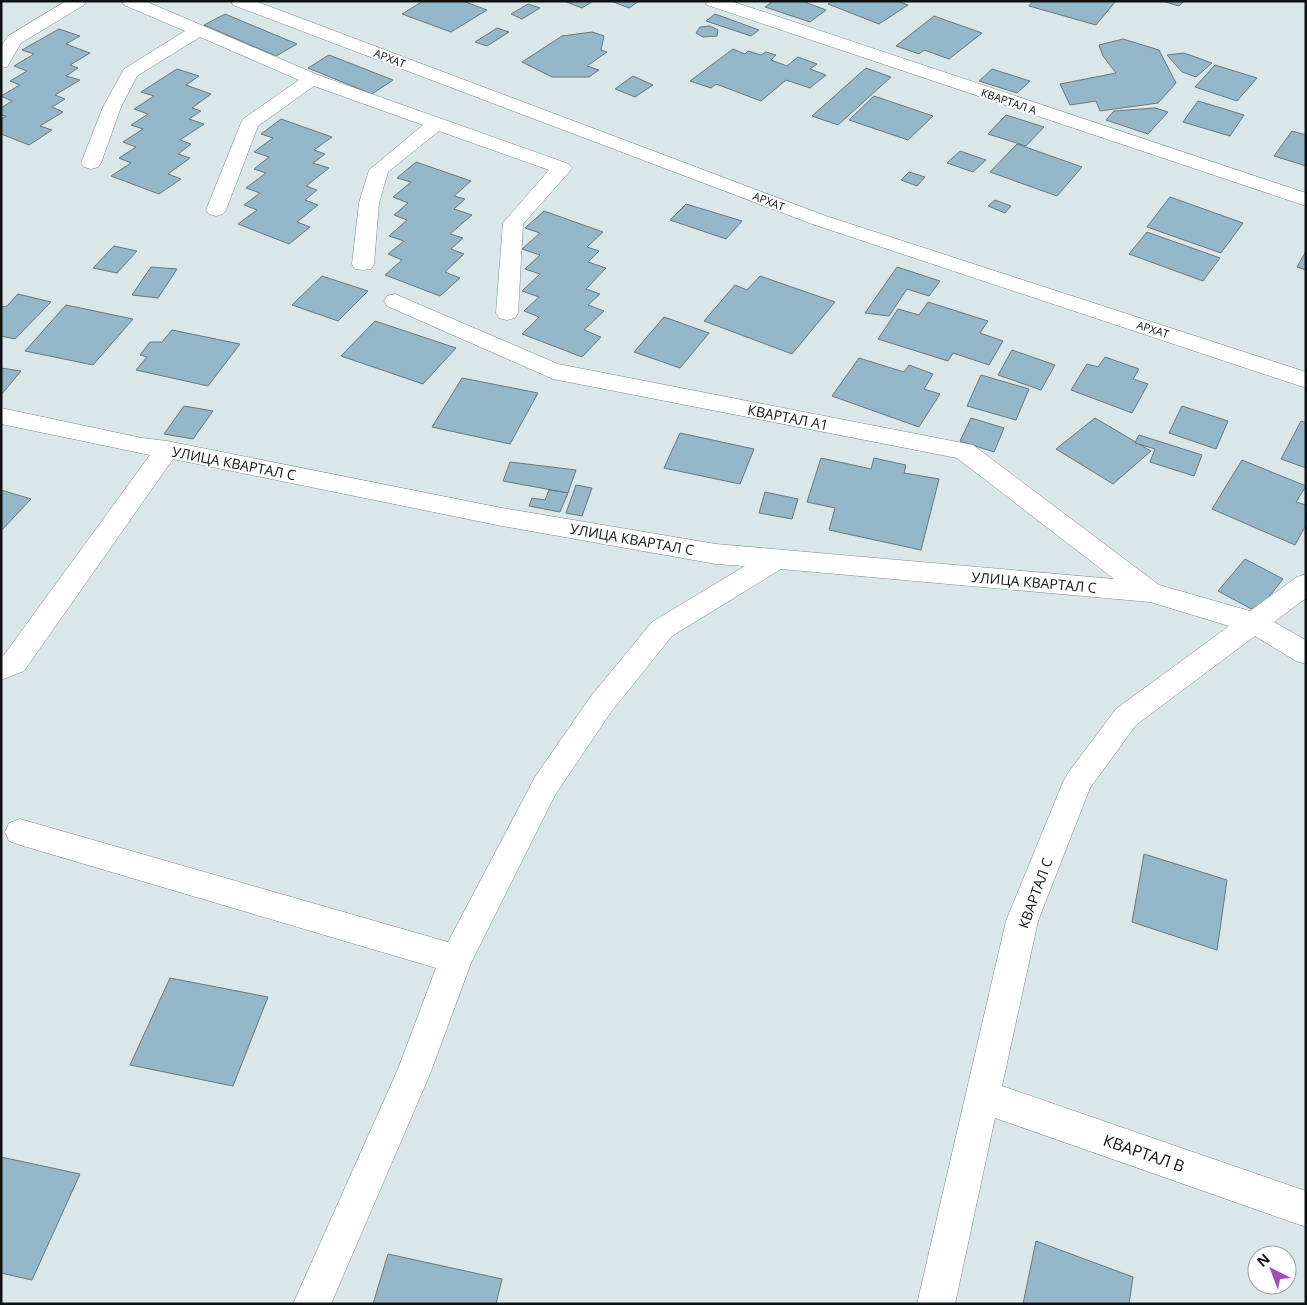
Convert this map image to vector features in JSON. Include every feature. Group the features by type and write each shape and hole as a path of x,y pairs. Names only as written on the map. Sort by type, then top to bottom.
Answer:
{"street":[{"path":"1,63 14,40 78,1"},
{"path":"130,1 312,79 562,168 513,223 507,313"},
{"name":"АРХАТ","path":"239,1 819,220 1306,380"},
{"name":"КВАРТАЛ А","path":"713,1 1306,200"},
{"path":"91,164 112,107 130,73 199,30"},
{"path":"216,210 236,154 250,123 312,79"},
{"path":"363,264 369,203 379,170 437,123"},
{"name":"КВАРТАЛ А1","path":"395,301 553,372 964,451 1150,592"},
{"name":"УЛИЦА КВАРТАЛ С","path":"1,416 142,446 167,449 502,517 716,554 1150,592 1260,626 1306,652"},
{"path":"1,669 14,663 167,449"},
{"path":"312,1304 413,1074 456,959 545,786 601,704 662,629 777,559"},
{"name":"КВАРТАЛ С","path":"936,1304 1022,921 1078,782 1126,717 1260,626 1306,584"},
{"path":"20,832 456,959"},
{"name":"КВАРТАЛ В","path":"983,1097 1306,1209"}],"building":[{"path":"423,1 463,1 487,10 451,32 402,14"},
{"path":"564,1 593,1 582,8"},
{"path":"611,1 639,1 629,8"},
{"path":"773,1 802,1 826,10 810,22 765,7"},
{"path":"832,1 897,1 908,5 879,24 828,4"},
{"path":"1033,1 1116,1 1096,25 1029,6"},
{"path":"1162,1 1184,1 1179,6"},
{"path":"528,4 540,8 522,19 511,14"},
{"path":"225,14 297,44 276,56 204,25"},
{"path":"715,14 759,30 751,36 706,21"},
{"path":"934,16 982,33 949,59 924,50 919,54 896,46"},
{"path":"710,26 718,30 717,36 703,37 696,33 700,27"},
{"path":"497,28 509,32 487,46 475,42"},
{"path":"59,29 80,36 66,44 90,53 70,65 78,68 66,76 80,80 55,95 65,99 52,107 63,112 40,126 52,130 29,145 1,134 1,119 6,116 1,115 1,108 12,101 1,96 20,85 10,81 27,71 14,66 34,54 22,50"},
{"path":"592,32 604,36 601,50 607,52 587,66 599,70 589,77 552,77 522,62 562,36"},
{"path":"1123,39 1159,50 1176,83 1158,103 1100,111 1096,101 1070,105 1060,84 1116,73 1103,56 1099,45"},
{"path":"733,49 745,54 748,51 761,55 766,52 776,55 771,60 787,66 798,57 817,64 810,69 826,75 810,88 786,80 761,101 716,84 711,88 690,81"},
{"path":"1184,53 1212,63 1196,77 1182,72 1167,55"},
{"path":"329,55 393,80 372,94 308,68"},
{"path":"1215,65 1257,78 1237,101 1195,87"},
{"path":"866,68 891,77 838,125 812,116"},
{"path":"177,69 199,76 186,85 211,94 192,108 201,111 189,119 204,124 180,140 191,144 178,154 190,158 168,174 181,179 159,194 111,176 131,163 119,158 136,147 123,142 143,129 131,125 148,114 134,109 154,96 141,92"},
{"path":"992,69 1030,81 1017,93 979,81"},
{"path":"633,76 653,85 635,97 615,89"},
{"path":"874,96 933,116 908,140 849,120"},
{"path":"1198,101 1244,115 1230,136 1183,122"},
{"path":"1155,108 1168,112 1148,134 1106,120 1114,111"},
{"path":"1006,115 1044,127 1026,146 988,134"},
{"path":"281,119 332,137 314,150 325,154 313,163 329,168 306,186 317,190 305,200 318,205 297,222 310,227 289,244 238,224 257,210 244,205 260,193 246,188 266,173 254,169 269,157 254,152 273,138 261,134"},
{"path":"1292,131 1306,135 1306,166 1274,156"},
{"path":"1017,144 1082,167 1057,196 990,172"},
{"path":"960,151 986,160 973,172 947,163"},
{"path":"416,162 471,181 454,196 465,199 454,209 472,215 450,234 463,238 451,249 464,254 445,272 460,278 440,296 385,275 402,260 388,254 404,241 389,236 407,220 394,215 408,203 393,197 411,182 397,178"},
{"path":"909,172 925,177 917,186 901,180"},
{"path":"1170,197 1243,223 1221,253 1147,227"},
{"path":"995,200 1011,206 1005,213 988,206"},
{"path":"686,204 742,221 726,239 670,220"},
{"path":"544,211 603,232 587,247 599,251 588,262 606,268 586,289 600,294 588,305 604,311 584,330 601,337 582,357 522,334 539,317 524,311 539,297 522,291 540,274 525,269 540,255 522,249 540,233 525,228"},
{"path":"1147,232 1220,258 1203,281 1129,254"},
{"path":"114,246 137,251 117,273 93,268"},
{"path":"1306,251 1306,270 1297,267"},
{"path":"151,267 177,269 158,298 132,295"},
{"path":"897,267 940,281 929,296 907,289 889,316 865,313"},
{"path":"322,276 368,291 338,321 292,305"},
{"path":"760,276 835,302 792,354 704,321 735,285 747,290"},
{"path":"18,294 51,302 15,339 1,336 1,307 7,306"},
{"path":"928,302 988,321 980,333 1003,341 989,365 953,353 948,361 878,339 898,309 919,315"},
{"path":"66,305 133,319 93,365 25,351"},
{"path":"664,317 709,333 680,368 634,352"},
{"path":"375,321 456,348 423,384 341,356"},
{"path":"172,330 240,344 208,386 136,370 147,357 140,355 150,342 162,342"},
{"path":"1012,350 1055,365 1041,390 998,375"},
{"path":"1105,357 1139,369 1133,379 1148,384 1132,413 1071,390 1087,364 1098,367"},
{"path":"859,358 904,372 909,365 933,374 924,389 940,394 919,427 832,396"},
{"path":"1,368 21,371 1,395"},
{"path":"981,375 1029,389 1016,420 967,406"},
{"path":"462,378 538,393 510,444 432,427"},
{"path":"184,406 213,411 193,439 164,434"},
{"path":"1182,406 1228,421 1216,449 1169,433"},
{"path":"971,418 1004,428 994,452 960,441"},
{"path":"1095,418 1151,451 1113,484 1056,449"},
{"path":"1301,421 1306,423 1306,468 1281,459"},
{"path":"680,433 754,449 740,484 664,468"},
{"path":"1139,435 1202,455 1194,476 1150,462 1155,449 1135,443"},
{"path":"821,458 871,469 874,458 906,465 904,473 939,479 921,550 829,530 835,508 807,502"},
{"path":"1242,460 1306,486 1296,502 1306,505 1306,525 1295,545 1212,509"},
{"path":"510,462 576,470 568,493 503,481"},
{"path":"576,485 592,488 582,516 566,513"},
{"path":"1,490 31,499 1,531"},
{"path":"549,490 568,493 560,512 529,506 532,498 545,500"},
{"path":"765,492 798,499 792,519 759,513"},
{"path":"1245,559 1283,579 1257,612 1218,591"},
{"path":"1144,854 1227,880 1217,950 1132,922"},
{"path":"170,978 268,997 233,1086 130,1065"},
{"path":"1,1157 80,1174 32,1280 1,1273"},
{"path":"1036,1241 1133,1277 1129,1304 1023,1304"},
{"path":"388,1254 502,1279 496,1304 373,1304"}]}
